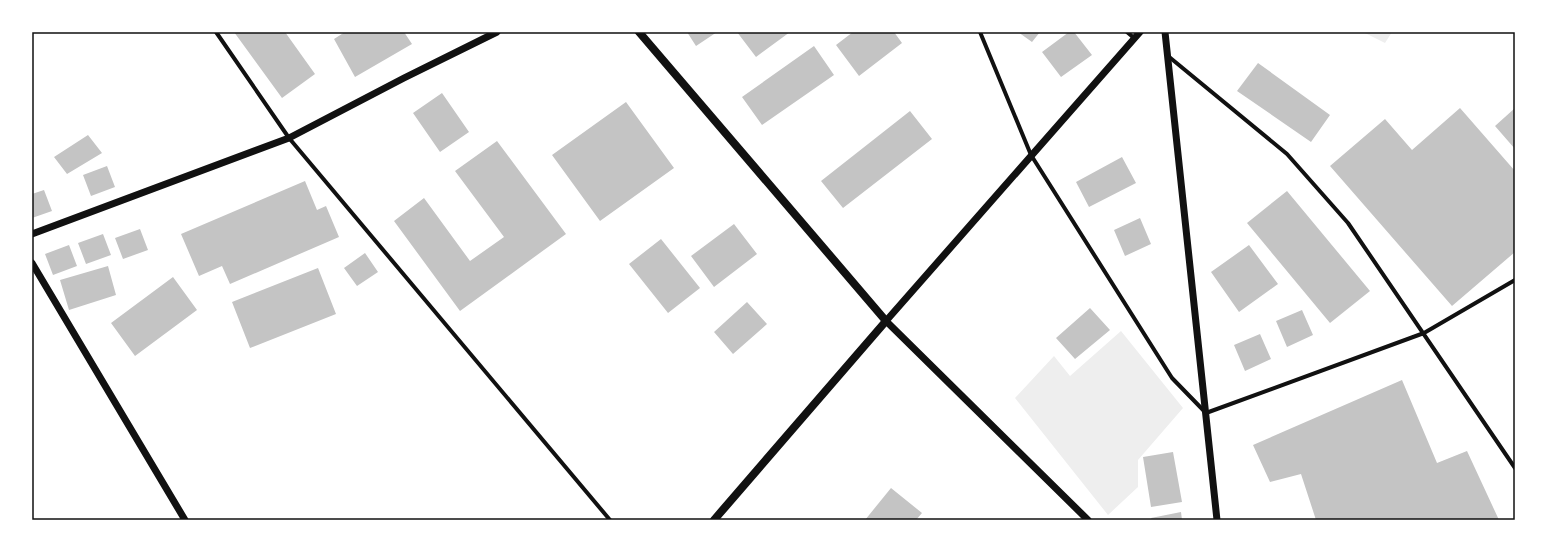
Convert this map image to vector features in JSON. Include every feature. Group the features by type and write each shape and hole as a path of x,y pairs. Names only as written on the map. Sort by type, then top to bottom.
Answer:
{"main road":[{"path":"639,32 886,321 714,520"}],"street":[{"path":"216,32 289,138 610,520"},
{"path":"32,234 289,138 404,78 497,32"},
{"path":"980,32 1031,155 1172,378 1206,413"},
{"path":"1088,520 886,321 1137,35 1127,32"},
{"path":"1165,32 1217,520"},
{"path":"1168,56 1287,154 1348,222 1515,468"},
{"path":"32,264 185,520"},
{"path":"1206,413 1424,333 1515,280"}],"shaded area":[{"path":"1363,32 1392,32 1385,43"},
{"path":"1121,331 1183,408 1138,460 1138,487 1108,515 1015,398 1054,356 1070,376"}],"building":[{"path":"234,32 285,32 315,74 282,98"},
{"path":"345,32 404,32 412,44 355,77 334,39"},
{"path":"687,32 717,32 696,46"},
{"path":"737,32 790,32 756,57"},
{"path":"853,32 894,32 902,43 859,76 836,45"},
{"path":"1018,32 1040,32 1032,42"},
{"path":"1069,32 1074,32 1092,55 1061,77 1042,52"},
{"path":"814,46 834,75 762,125 742,97"},
{"path":"1258,63 1330,115 1311,142 1237,91"},
{"path":"442,93 469,132 440,152 413,113"},
{"path":"626,102 674,168 600,221 552,155"},
{"path":"1460,108 1515,171 1515,252 1452,306 1330,166 1385,119 1412,150"},
{"path":"1515,108 1515,149 1495,126"},
{"path":"910,111 932,139 843,208 821,181"},
{"path":"88,135 102,153 67,174 54,157"},
{"path":"497,141 566,234 460,311 394,221 424,198 470,261 504,237 455,171"},
{"path":"1122,157 1136,183 1089,207 1076,182"},
{"path":"107,166 115,187 91,196 83,175"},
{"path":"305,181 317,210 326,206 339,237 230,284 222,266 199,276 181,234"},
{"path":"44,190 52,211 32,218 32,194"},
{"path":"1287,191 1370,291 1330,323 1247,223"},
{"path":"1140,218 1151,244 1125,256 1114,230"},
{"path":"734,224 757,254 714,287 691,256"},
{"path":"140,229 148,250 123,259 115,238"},
{"path":"103,234 111,255 86,264 78,243"},
{"path":"661,239 700,288 668,313 629,264"},
{"path":"69,245 77,266 53,275 45,254"},
{"path":"1249,245 1278,284 1239,312 1211,272"},
{"path":"365,253 378,272 357,286 344,268"},
{"path":"108,266 116,295 69,310 60,280"},
{"path":"318,268 336,314 250,348 232,302"},
{"path":"173,277 197,310 135,356 111,323"},
{"path":"747,302 767,324 733,354 714,332"},
{"path":"1090,308 1110,330 1075,359 1056,338"},
{"path":"1302,310 1313,335 1287,347 1276,321"},
{"path":"1260,334 1271,359 1245,371 1234,345"},
{"path":"1402,380 1437,463 1467,451 1499,520 1316,520 1301,474 1270,482 1253,445"},
{"path":"1173,452 1182,502 1151,507 1143,457"},
{"path":"891,488 922,513 916,520 865,520"},
{"path":"1181,512 1182,520 1152,520 1151,518"}]}
